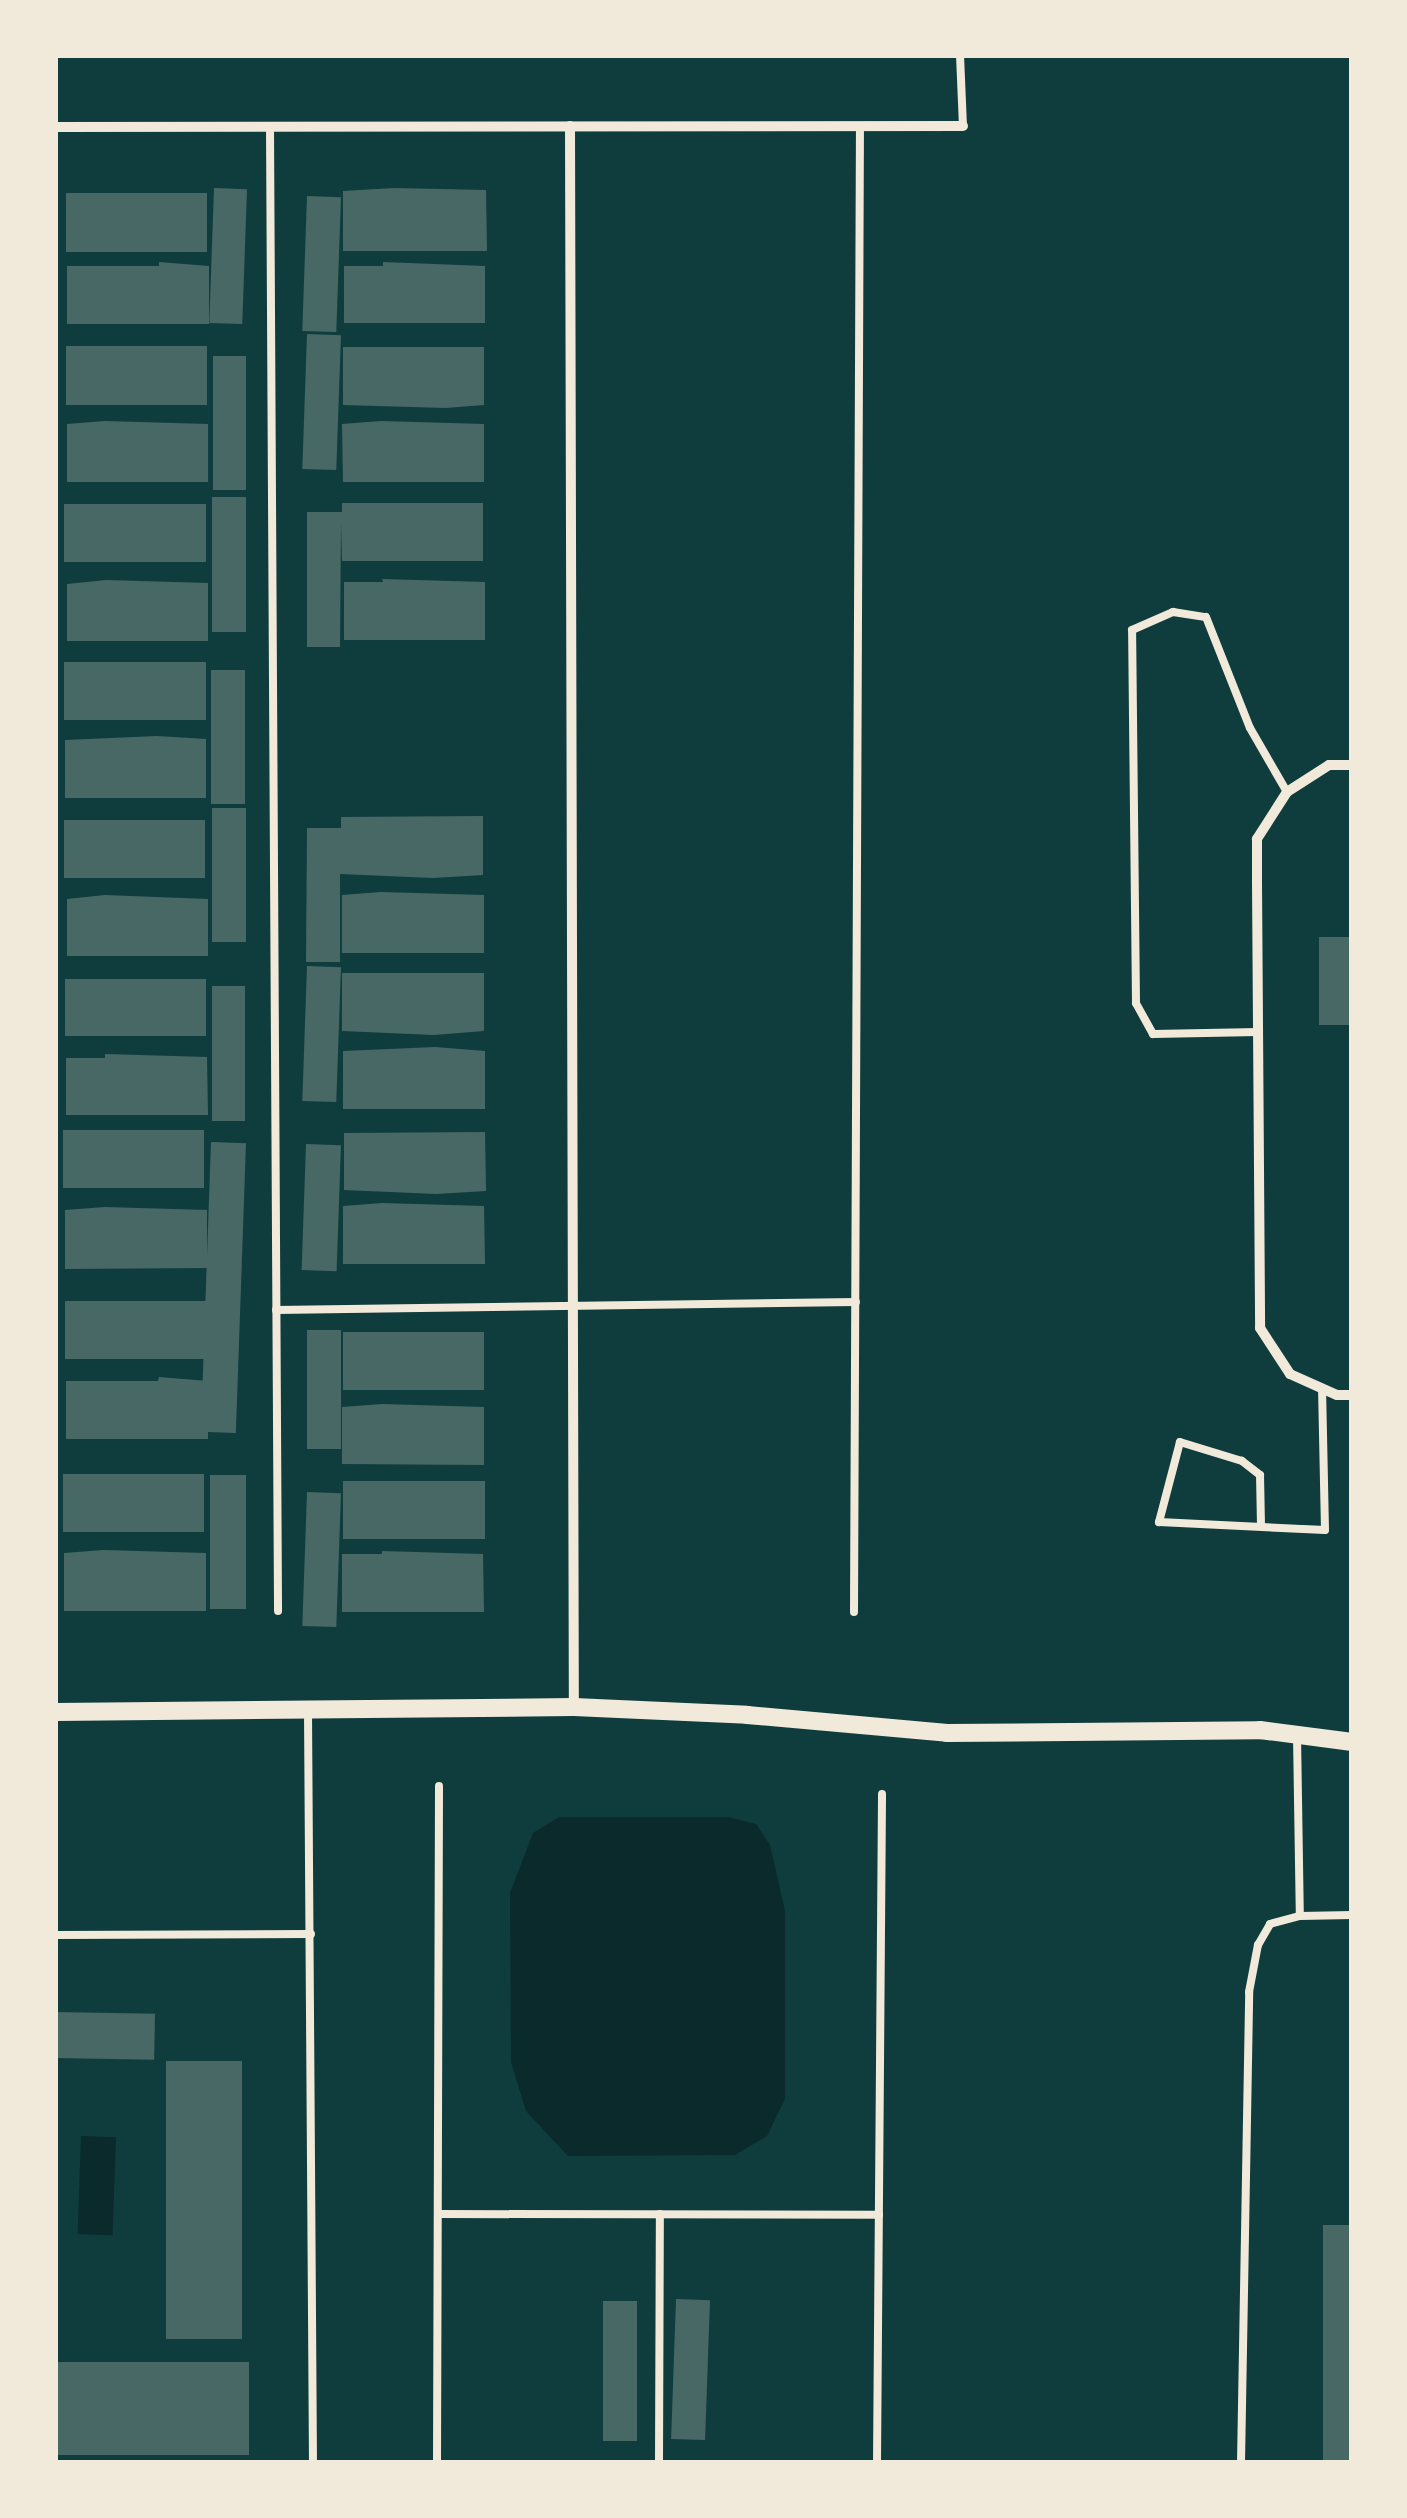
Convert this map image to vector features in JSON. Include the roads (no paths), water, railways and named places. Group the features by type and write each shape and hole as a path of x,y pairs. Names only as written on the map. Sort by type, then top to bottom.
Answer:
{"street":[{"path":"570,126 574,1708"},
{"path":"55,127 963,126"},
{"path":"1352,765 1330,765 1286,792 1258,839 1260,1328 1290,1374 1352,1395"},
{"path":"55,1712 574,1708 747,1716 947,1733 1260,1730 1352,1742"}],"lane":[{"path":"960,55 963,126"},
{"path":"854,1612 860,126"},
{"path":"270,127 278,1611"},
{"path":"1258,1032 1153,1034 1136,1004 1132,630 1173,612 1206,617 1250,728 1286,792"},
{"path":"276,1310 856,1302"},
{"path":"1261,1526 1260,1475 1242,1460 1180,1442 1159,1522 1325,1530 1322,1388"},
{"path":"308,1711 313,2463"},
{"path":"1297,1735 1300,1916"},
{"path":"437,2463 439,1786"},
{"path":"877,2463 882,1794"},
{"path":"1242,2463 1249,1992 1258,1945 1270,1924 1300,1916 1352,1915"},
{"path":"55,1935 311,1934"},
{"path":"438,2214 879,2215"},
{"path":"660,2214 660,2463"}],"water":[{"path":"559,1817 728,1817 756,1824 770,1845 785,1911 785,2099 767,2136 735,2155 568,2156 526,2111 511,2062 510,1893 533,1833"},
{"path":"81,2136 116,2137 113,2235 78,2234"}]}
